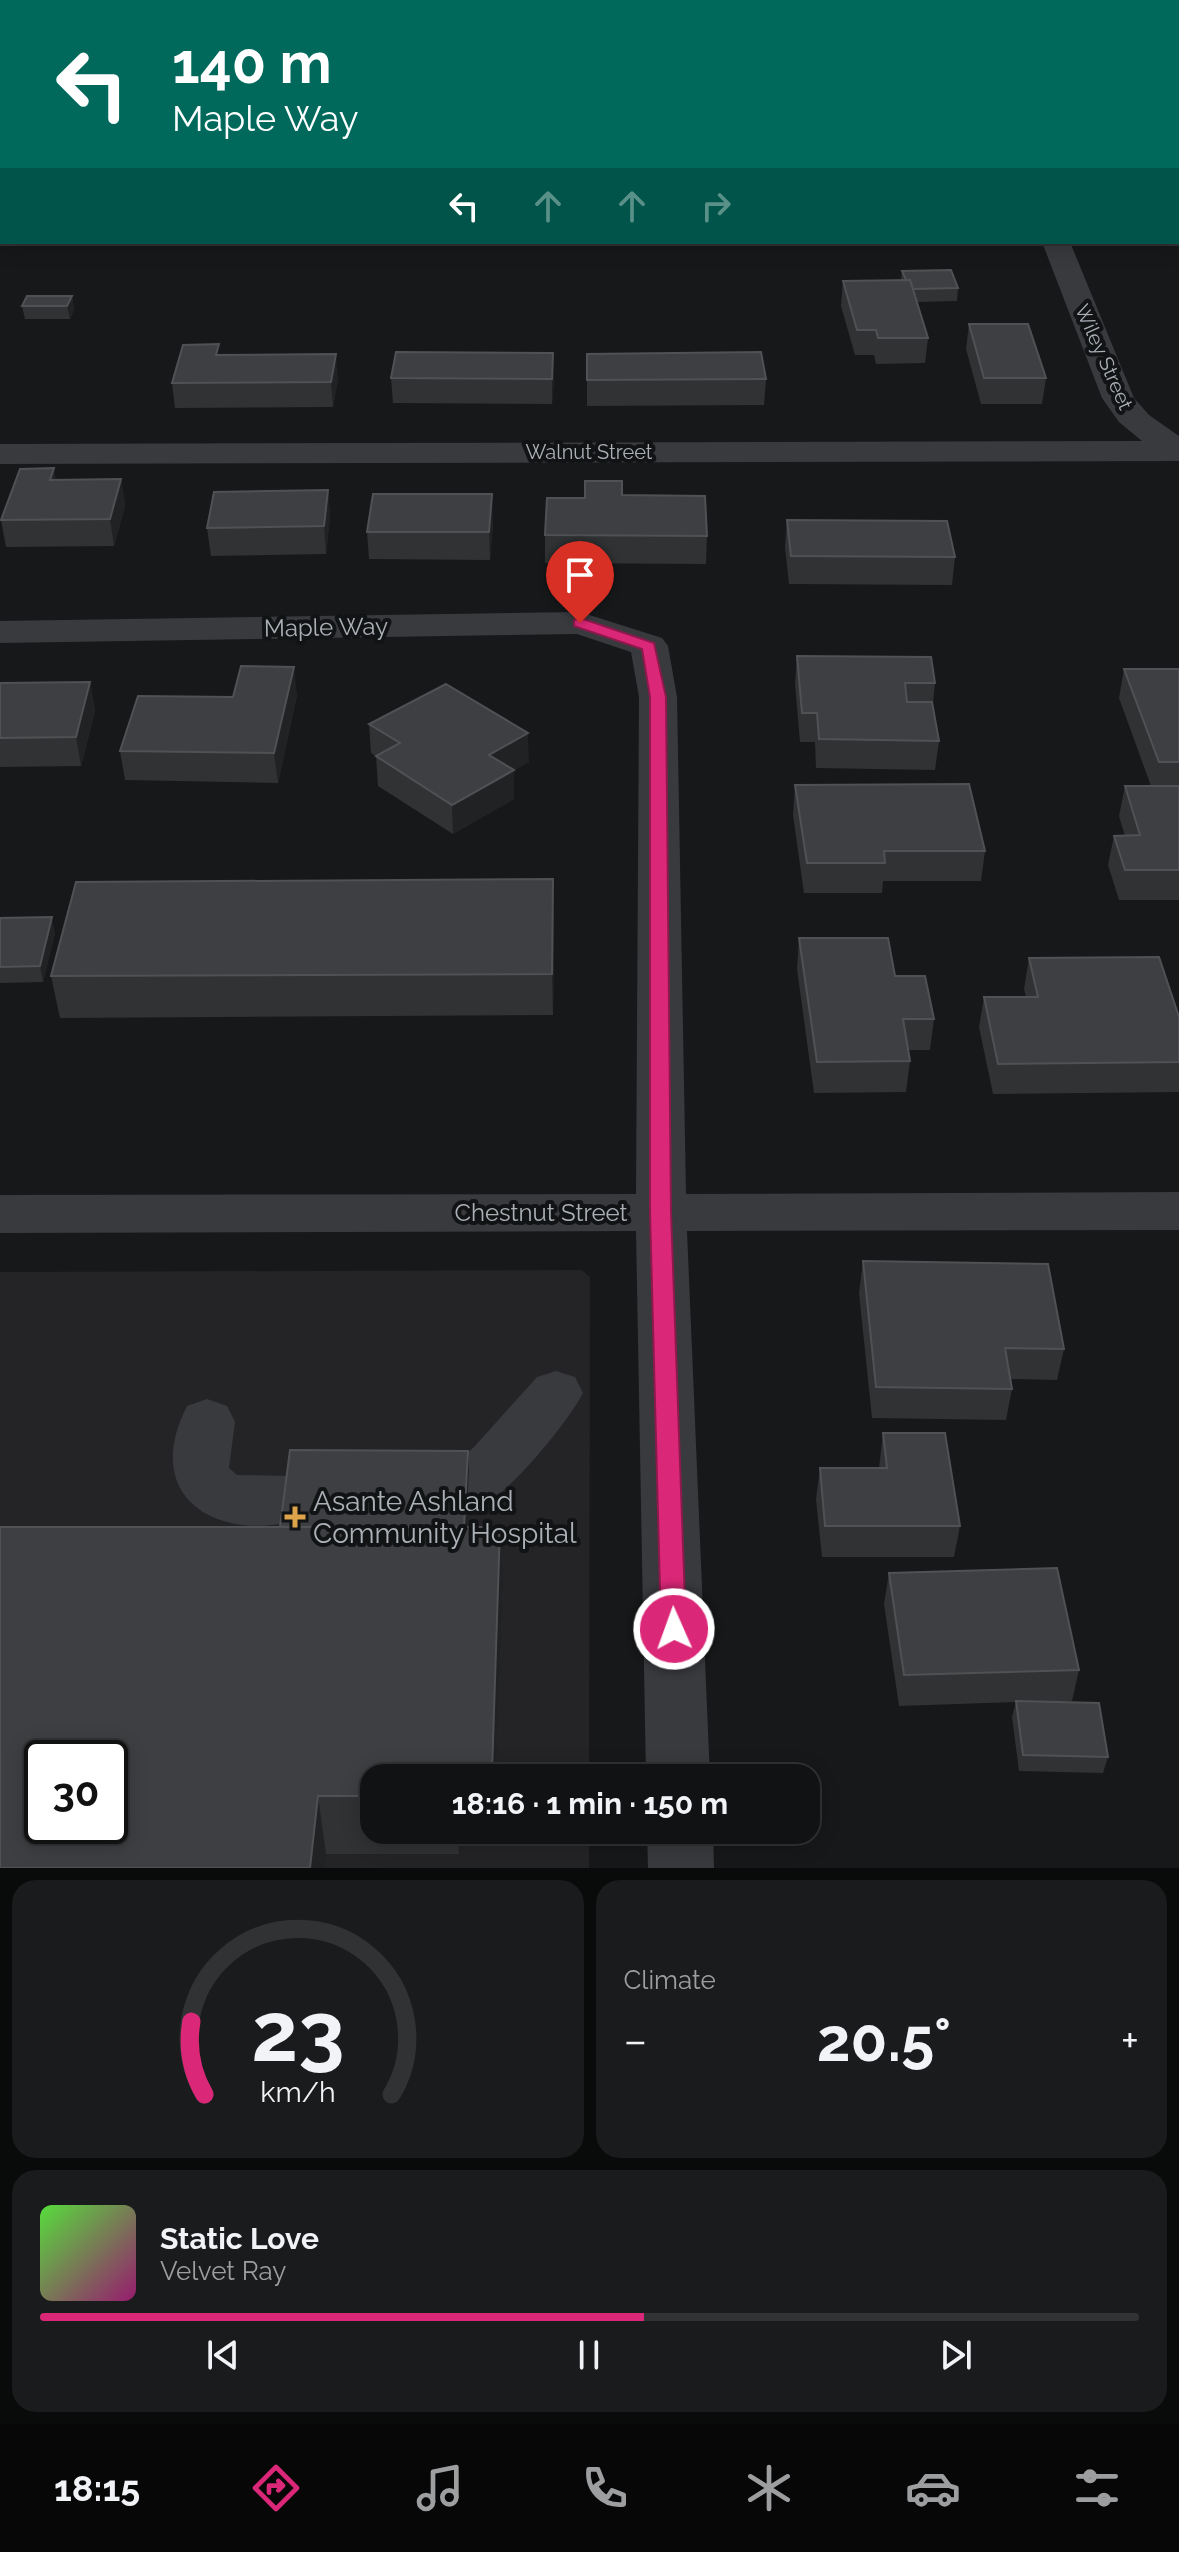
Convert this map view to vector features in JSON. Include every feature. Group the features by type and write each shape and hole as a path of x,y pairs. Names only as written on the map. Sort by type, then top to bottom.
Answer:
{"street":[{"name":"Wiley Street","path":"1057,244 1118,398 1128,415 1145,431 1179,450"},
{"name":"Walnut Street","path":"0,454 1179,450"},
{"name":"Maple Way","path":"0,632 580,623 649,646 658,697 661,1212"},
{"name":"Chestnut Street","path":"0,1214 1179,1211"},
{"path":"661,1212 678,1764"},
{"path":"468,1488 494,1464 556,1393"},
{"path":"207,1422 200,1466 207,1485 225,1498 288,1500"},
{"path":"680,1844 681,1868"}],"shaded area":[{"name":"Asante Ashland Community Hospital","path":"582,1270 590,1277 589,1764 360,1764 360,1844 589,1844 589,1868 0,1868 0,1272"}],"building":[{"path":"951,270 958,288 913,289 902,271"},
{"path":"910,280 928,338 878,338 876,330 857,330 843,281"},
{"path":"27,296 72,296 67,306 22,306"},
{"path":"969,324 1028,324 1046,378 984,378"},
{"path":"219,344 216,355 336,354 331,382 172,383 183,345"},
{"path":"396,352 553,353 552,379 391,378"},
{"path":"761,352 766,379 587,380 587,354"},
{"path":"54,468 50,480 121,479 110,519 1,520 20,469"},
{"path":"585,481 622,481 622,495 705,496 707,536 545,535 547,498 585,498"},
{"path":"328,490 324,526 207,528 214,492"},
{"path":"373,494 492,494 489,532 367,532"},
{"path":"787,520 947,521 955,557 791,556"},
{"path":"797,656 931,657 935,683 905,683 907,702 932,702 939,741 819,739 817,713 802,713"},
{"path":"241,666 294,667 274,753 120,751 138,696 233,697"},
{"path":"1124,669 1179,669 1179,762 1159,762"},
{"path":"90,682 76,737 0,738 0,683"},
{"path":"446,684 528,733 489,755 514,770 452,805 376,756 400,743 369,724"},
{"path":"969,784 985,851 884,851 885,863 807,863 795,785"},
{"path":"1125,786 1179,786 1179,870 1125,870 1114,836 1140,835"},
{"path":"553,879 552,974 51,976 76,882"},
{"path":"52,917 40,966 0,967 0,918"},
{"path":"799,938 888,938 895,976 925,976 934,1019 903,1019 910,1061 817,1062"},
{"path":"1159,957 1179,1017 1179,1062 998,1064 984,997 1038,997 1029,958"},
{"path":"863,1261 1048,1264 1064,1349 1005,1348 1012,1389 876,1387"},
{"path":"883,1433 945,1433 960,1526 825,1526 820,1468 887,1468"},
{"path":"290,1450 468,1451 464,1527 280,1527"},
{"path":"0,1527 500,1527 492,1764 360,1764 360,1796 318,1796 310,1868 0,1868"},
{"path":"1057,1568 1079,1670 904,1675 889,1573"},
{"path":"1016,1701 1099,1703 1108,1757 1023,1755"}],"place":[{"name":"Asante Ashland Community Hospital","path":"295,1517"}],"route":[{"path":"580,623 649,646 658,697 661,1212 674,1629"}]}
